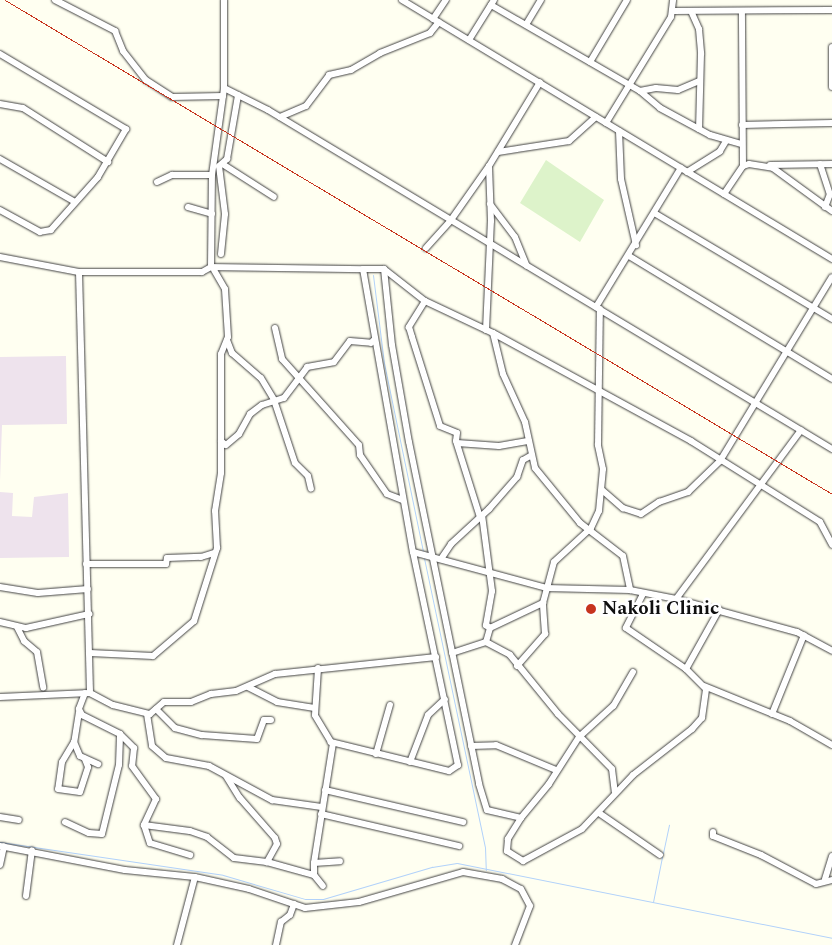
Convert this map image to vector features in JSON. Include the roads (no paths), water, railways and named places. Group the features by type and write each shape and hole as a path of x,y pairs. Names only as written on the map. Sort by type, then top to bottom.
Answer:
{"street":[{"path":"55,0 115,31 123,52 146,80 172,97 224,92 238,95 280,117 832,449"},
{"path":"224,0 224,92 212,175 212,268 224,289 227,340 232,353 261,378 274,400 295,463 308,476 311,489"},
{"path":"402,0 832,259"},
{"path":"280,117 306,106 329,75 351,70 380,53 430,33 446,0"},
{"path":"527,23 540,0"},
{"path":"590,62 627,0"},
{"path":"606,123 673,11 673,0"},
{"path":"469,40 492,2 628,86 640,91 660,108 726,142 741,144"},
{"path":"673,11 832,10"},
{"path":"691,12 699,29 699,129"},
{"path":"724,194 743,166 741,144 742,12"},
{"path":"832,47 832,87"},
{"path":"0,54 125,126 125,134 108,162 47,232 0,210"},
{"path":"640,91 656,88 678,90 699,81"},
{"path":"426,248 452,220 498,152 540,82"},
{"path":"224,165 238,95"},
{"path":"0,104 23,108 108,162"},
{"path":"498,152 569,141 596,117"},
{"path":"742,125 832,123"},
{"path":"618,131 621,179 636,245"},
{"path":"516,666 545,634 543,603 554,562 590,528 599,511 602,490 598,308 684,170 720,152 726,142"},
{"path":"0,159 75,202"},
{"path":"820,164 831,193 826,207"},
{"path":"743,166 832,164"},
{"path":"224,165 274,197"},
{"path":"221,254 225,214 219,166 224,165"},
{"path":"486,330 490,243 489,166"},
{"path":"766,166 832,211"},
{"path":"157,182 172,175 212,175"},
{"path":"490,204 514,237 527,266"},
{"path":"188,207 212,214"},
{"path":"656,214 832,319"},
{"path":"629,256 788,350 832,379"},
{"path":"0,257 79,272 202,272 212,268 384,269 425,301 493,333 691,441 720,461 820,522 832,545"},
{"path":"318,668 316,718 333,743 449,771 458,765 403,500 363,269"},
{"path":"384,269 392,345 431,557 471,746 487,810 521,818"},
{"path":"74,742 88,767 80,792 58,789 62,762 74,742 79,712 87,693 90,653 79,272"},
{"path":"602,490 623,508 643,514 659,502 688,492 720,461 753,401 788,350 832,277"},
{"path":"425,301 409,328 440,426 458,433 457,443 488,537 488,574 492,597 486,625 490,628"},
{"path":"275,328 282,359 359,445 360,455 387,494 403,500"},
{"path":"493,333 503,374 525,422 535,468 549,488 580,523 590,528 623,556 630,590"},
{"path":"90,653 153,656 187,629 194,621 214,553 221,441 221,351 227,340"},
{"path":"221,441 226,445 240,434 250,414 274,400 284,398 308,367 334,362 350,340 371,343 374,340"},
{"path":"676,599 762,487 801,430"},
{"path":"457,443 500,446 528,441"},
{"path":"441,559 517,477 523,460 532,454"},
{"path":"413,552 488,574 546,588 630,590 676,599 804,635 832,651"},
{"path":"86,564 166,564 168,558 201,557 214,553"},
{"path":"0,586 38,593 88,590"},
{"path":"643,594 626,628 686,669 704,686 772,714 832,745"},
{"path":"486,642 490,628 543,603"},
{"path":"686,669 718,610"},
{"path":"0,622 26,628 89,614"},
{"path":"17,627 24,641 37,652 43,687"},
{"path":"772,714 804,635"},
{"path":"452,653 486,642 502,648 579,737 612,768 616,792"},
{"path":"0,697 28,699 87,693 113,705 147,714 164,702 191,702 248,687 276,674 318,668 436,657"},
{"path":"632,672 613,706 579,737 556,770 549,784 521,818 505,848 523,861 582,830 616,792 692,729 702,718 706,701 704,686"},
{"path":"248,687 277,702 315,708"},
{"path":"410,762 428,715 445,699"},
{"path":"376,754 390,705"},
{"path":"156,708 175,728 202,735 257,739 264,720 271,720"},
{"path":"79,712 120,734 134,748 134,772 156,799 144,824 150,844 190,855"},
{"path":"147,714 152,746 166,758 198,762 272,800 459,846"},
{"path":"65,822 89,833 102,834 119,764 120,734"},
{"path":"314,875 314,863 333,743"},
{"path":"471,746 496,745 556,770"},
{"path":"85,759 98,764"},
{"path":"226,776 240,798 275,838 277,844 267,862"},
{"path":"325,790 463,822"},
{"path":"599,812 660,855"},
{"path":"0,818 19,820"},
{"path":"144,824 190,831 207,838 234,858 267,862 314,875 324,886"},
{"path":"713,832 713,836 761,855 816,884 829,880 832,856"},
{"path":"0,866 2,846 32,850 125,870 195,877 305,908 359,902 463,872 502,879 521,889 530,906 515,945"},
{"path":"26,896 32,850"},
{"path":"314,863 340,860"},
{"path":"177,945 195,877"},
{"path":"276,945 281,922 290,915 294,904"}],"waterway":[{"path":"373,275 384,363 423,552"},
{"path":"424,558 485,847 486,870"},
{"path":"663,853 669,825"},
{"path":"0,842 223,875 305,899 323,899 432,867 457,863 832,938"},
{"path":"653,902 662,857"}],"railway":[{"path":"5,0 832,494"}],"place":[{"name":"Nakoli Clinic","path":"591,609"}]}
